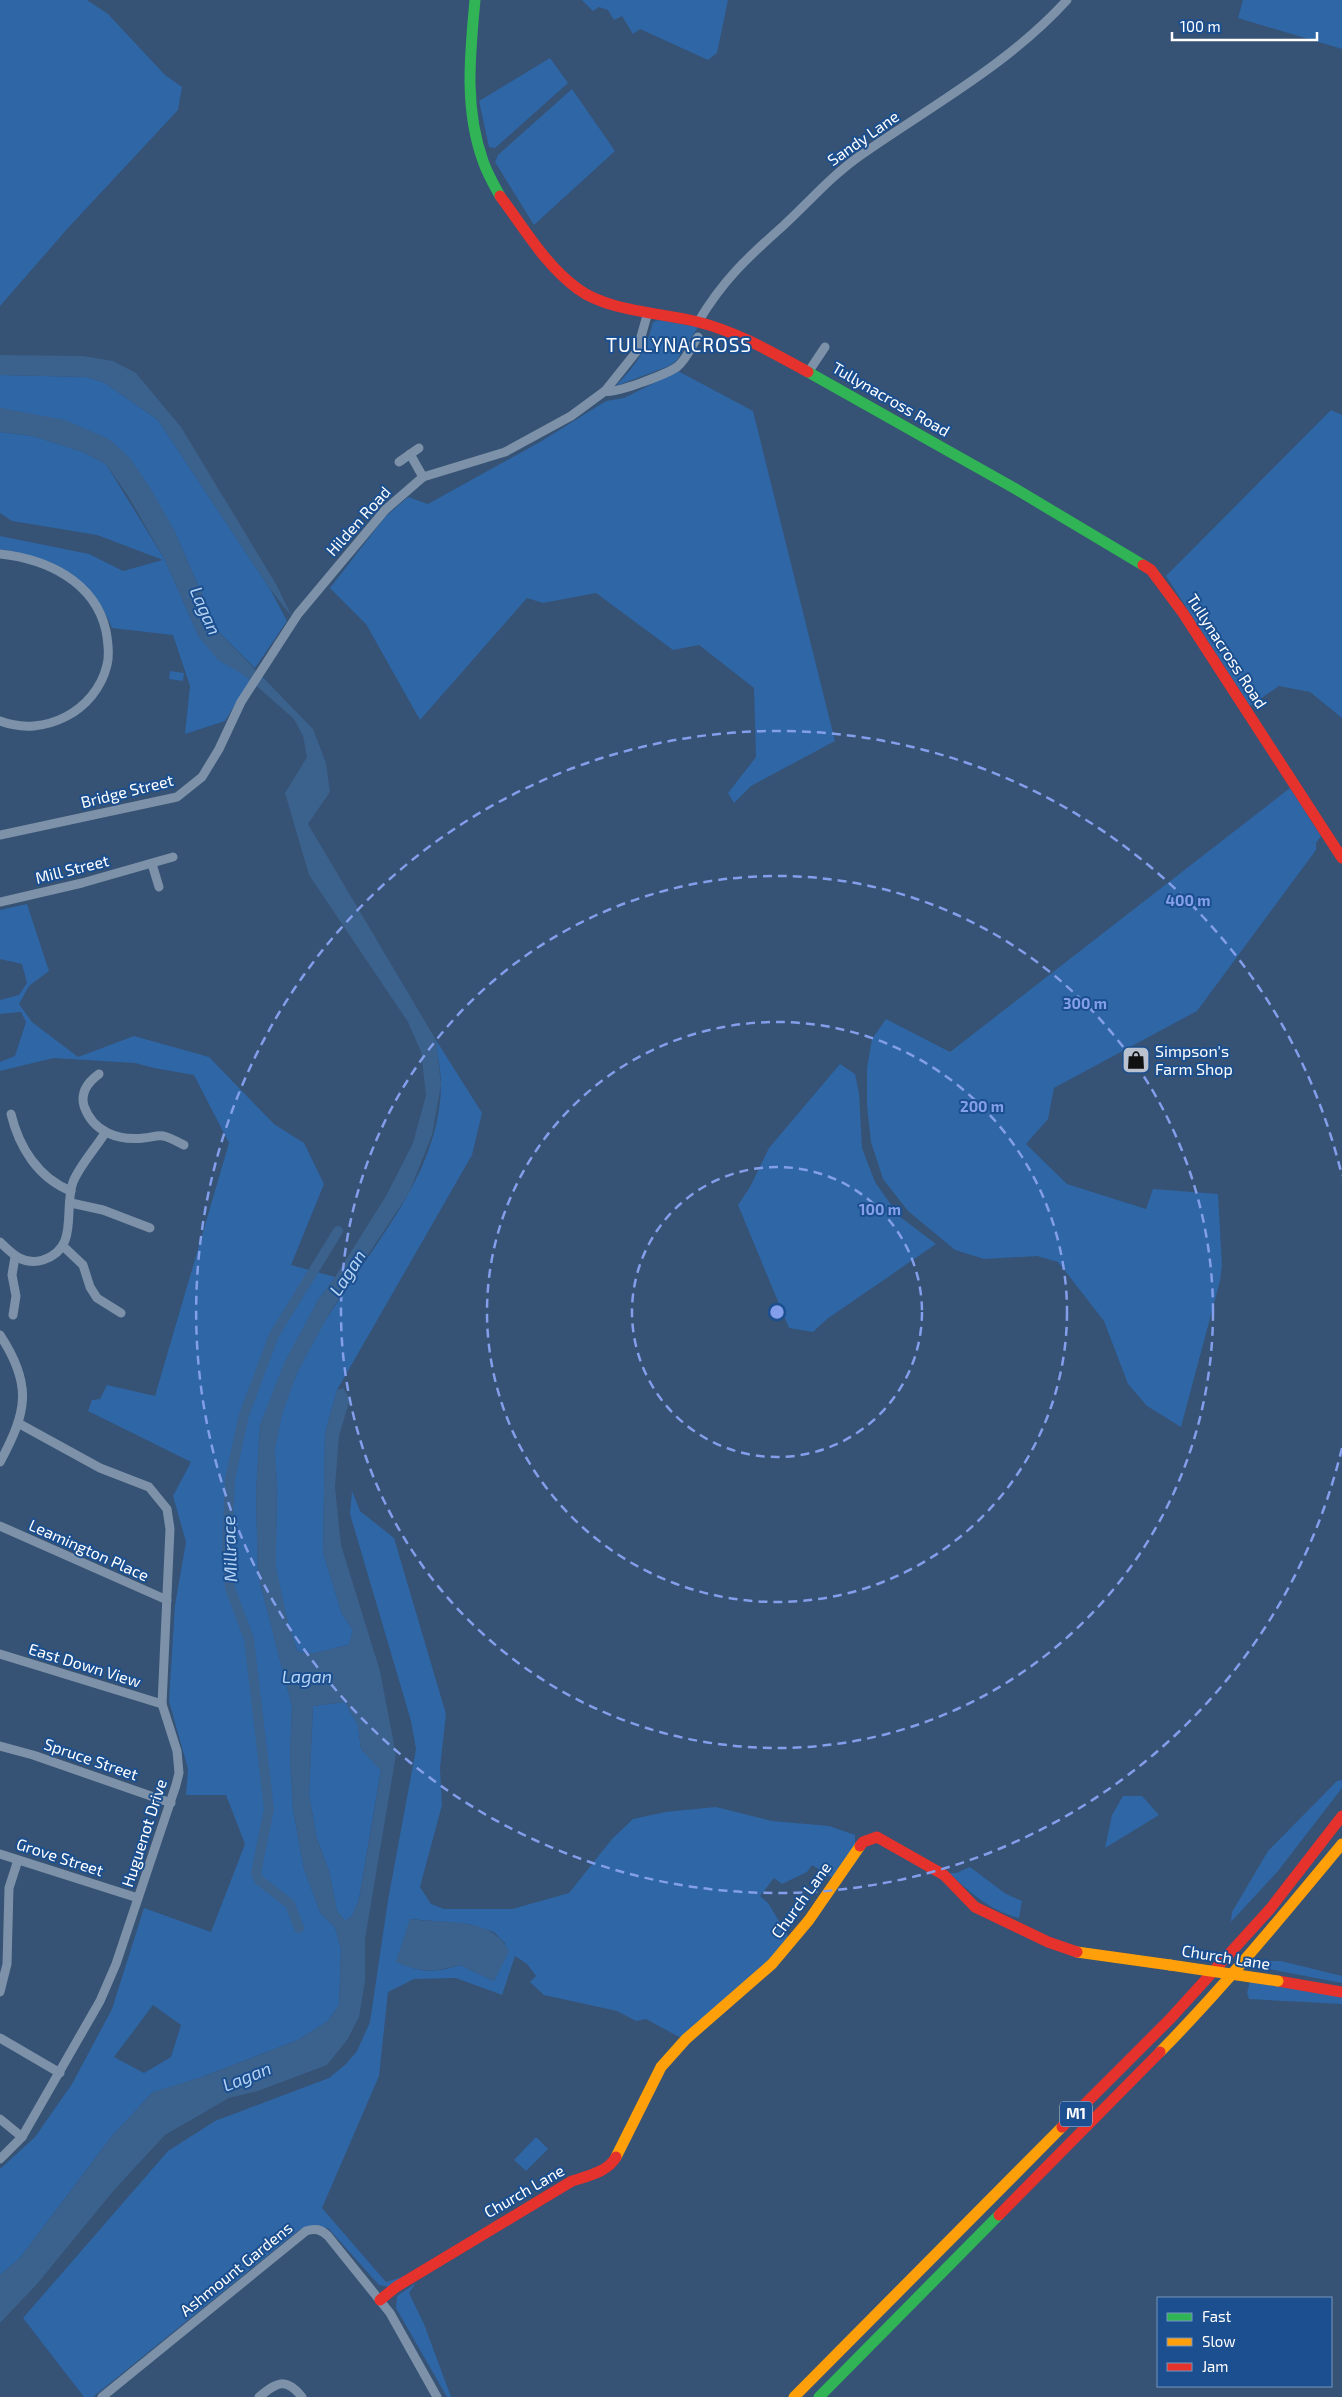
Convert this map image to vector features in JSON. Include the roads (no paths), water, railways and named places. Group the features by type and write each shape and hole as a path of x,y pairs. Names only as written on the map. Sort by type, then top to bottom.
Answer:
{"main road":[{"name":"Tullynacross Road","path":"475,0 469,62 472,125 483,162 500,196 553,267 579,290 614,304 698,322 733,334 809,371 1014,488 1150,570 1160,580 1183,613 1342,858"},
{"name":"M1","path":"794,2397 1170,2019 1270,1909 1342,1816"},
{"name":"Church Lane","path":"380,2300 396,2287 572,2181 595,2174 613,2163 661,2067 669,2056 687,2038 772,1965 808,1922 863,1842 869,1838 877,1837 938,1871 975,1907 1059,1947 1083,1953 1342,1992"},
{"name":"M1","path":"819,2397 1041,2175 1210,2002 1263,1941 1342,1844"}],"street":[{"name":"Sandy Lane","path":"698,322 736,267 783,226 820,188 860,156 995,64 1067,0"},
{"name":"Hilden Road","path":"272,657 298,614 385,510 423,477 505,452 571,416 604,392 637,351 648,312"},
{"name":"Hilden Road","path":"604,392 610,393 622,390 678,366 698,337"},
{"path":"809,371 825,348"},
{"path":"399,462 420,448"},
{"path":"410,454 423,477"},
{"path":"0,554 12,555 51,566 81,586 92,599 104,623 108,654 107,666 94,692 76,711 56,722 39,726 22,726 0,721"},
{"name":"Bridge Street","path":"0,836 177,797 202,778 219,749 242,702 272,657"},
{"name":"Mill Street","path":"0,902 173,857"},
{"path":"152,864 159,888"},
{"path":"99,1074 89,1081 85,1088 83,1103 86,1110 105,1133 134,1139 165,1137 184,1145"},
{"path":"11,1114 18,1135 35,1164 50,1180 72,1191"},
{"path":"0,1242 15,1257 26,1261 40,1261 53,1256 63,1246 70,1224 72,1191 76,1178 105,1133"},
{"path":"71,1203 103,1210 150,1228"},
{"path":"63,1246 84,1265 90,1287 97,1298 120,1313"},
{"path":"13,1315 16,1296 12,1275 15,1257"},
{"path":"0,1335 15,1358 21,1376 22,1395 18,1423 0,1462"},
{"name":"Huguenot Drive","path":"0,2159 22,2137 60,2073 104,1992 172,1803 179,1762 162,1704 170,1529 170,1518 163,1502 149,1487 100,1468 18,1423"},
{"name":"Leamington Place","path":"0,1526 167,1600"},
{"name":"East Down View","path":"0,1654 162,1704"},
{"name":"Spruce Street","path":"0,1746 33,1755 172,1803"},
{"name":"Grove Street","path":"0,1854 138,1898"},
{"path":"0,1989 6,1964 10,1888 18,1860"},
{"path":"0,2038 60,2073"},
{"path":"0,2119 22,2137"},
{"name":"Ashmount Gardens","path":"102,2397 310,2230 319,2230 328,2236 380,2300"},
{"path":"380,2300 406,2338 437,2397"},
{"path":"259,2397 276,2384 282,2383 294,2387 302,2397"}],"water":[{"path":"0,355 83,356 113,361 136,373 181,427 276,584 292,617 270,589 158,420 105,383 87,377 0,375"},
{"name":"Lagan","path":"0,408 65,420 109,439 130,458 151,489 174,530 218,631 313,729 326,763 330,792 308,824 436,1040 441,1085 432,1135 409,1193 330,1312 297,1373 282,1415 275,1450 277,1486 276,1567 287,1618 297,1651 316,1653 349,1645 353,1630 342,1614 323,1552 325,1433 337,1390 343,1388 350,1399 339,1436 335,1487 341,1545 380,1671 396,1755 365,1939 365,1981 359,2017 347,2040 327,2065 258,2091 229,2098 165,2135 115,2189 37,2284 0,2323 0,2275 20,2258 112,2136 153,2092 202,2077 298,2040 328,2021 339,2005 341,1949 335,1927 321,1914 304,1869 293,1809 290,1756 292,1706 258,1575 256,1493 260,1425 284,1363 318,1300 335,1277 386,1196 413,1143 426,1095 421,1052 408,1022 309,875 285,793 307,757 303,736 294,719 244,675 218,660 199,637 165,560 128,496 106,464 83,452 33,436 0,432","holes":["345,1702 358,1725 361,1749 381,1771 359,1899 352,1916 345,1921 337,1911 329,1871 317,1839 309,1795 313,1706"]},
{"path":"410,1919 466,1924 491,1932 501,1940 509,1951 494,1981 460,1965 443,1969 421,1970 396,1962"}],"waterway":[{"name":"Millrace","path":"299,1928 290,1904 259,1880 256,1873 269,1809 249,1639 230,1588 227,1549 230,1479 244,1415 274,1335 338,1231"}],"place":[{"name":"Simpson's Farm Shop","path":"1136,1060"}],"district":[{"name":"TULLYNACROSS","path":"679,345"}]}
